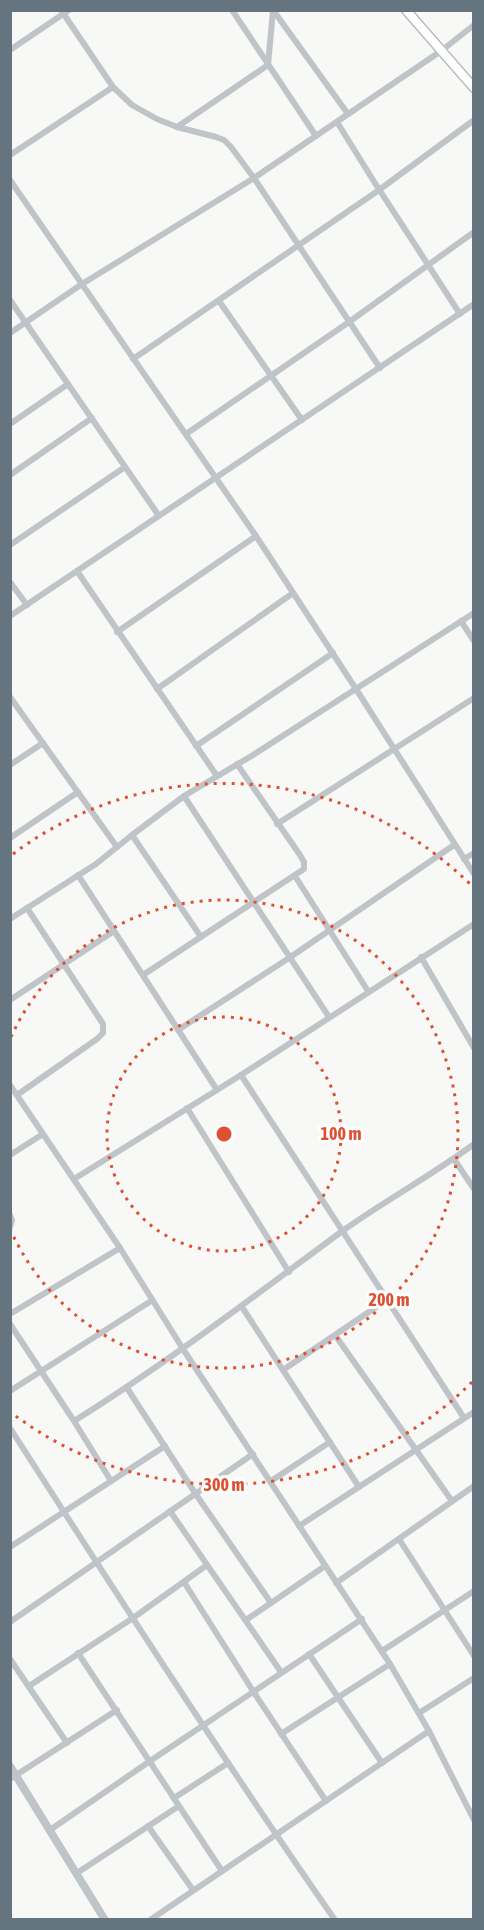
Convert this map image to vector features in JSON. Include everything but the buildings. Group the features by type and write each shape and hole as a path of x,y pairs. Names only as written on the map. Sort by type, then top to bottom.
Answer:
{"main road":[{"path":"406,10 474,88"}],"street":[{"path":"232,10 316,136"},
{"path":"268,65 273,10"},
{"path":"273,10 348,114"},
{"path":"10,50 65,12 113,87 132,105 177,127 224,140 254,178 380,368"},
{"path":"10,333 82,284 254,178 441,51 474,25"},
{"path":"177,127 268,65"},
{"path":"10,155 113,87"},
{"path":"133,359 299,247 474,120"},
{"path":"336,122 460,314"},
{"path":"10,180 256,536 357,689 474,874"},
{"path":"10,193 17,189"},
{"path":"186,434 349,322 474,232"},
{"path":"10,300 159,516"},
{"path":"219,301 302,420"},
{"path":"10,616 474,304"},
{"path":"10,424 69,384"},
{"path":"10,475 92,418"},
{"path":"10,545 125,467"},
{"path":"117,632 256,536"},
{"path":"77,571 217,776"},
{"path":"10,582 27,605"},
{"path":"157,689 293,593"},
{"path":"10,919 78,875 184,796 357,689 474,613"},
{"path":"461,621 474,641"},
{"path":"196,746 333,653"},
{"path":"10,697 117,847"},
{"path":"277,824 474,698"},
{"path":"10,765 43,743"},
{"path":"143,975 304,869 304,862 237,764"},
{"path":"10,838 78,792"},
{"path":"184,796 329,1017"},
{"path":"132,835 201,937"},
{"path":"178,1030 289,958 454,845"},
{"path":"464,859 474,853"},
{"path":"78,875 217,1090"},
{"path":"295,876 368,992"},
{"path":"17,1095 103,1033 103,1024 27,908"},
{"path":"74,1179 241,1075 474,924"},
{"path":"10,1000 114,931"},
{"path":"421,957 474,1048"},
{"path":"241,1075 464,1418"},
{"path":"10,1085 120,1248 183,1349 362,1619 419,1713 474,1820"},
{"path":"187,1108 289,1272"},
{"path":"10,1155 43,1134"},
{"path":"74,1421 183,1349 343,1230 474,1144"},
{"path":"454,1159 474,1189"},
{"path":"10,1215 12,1220 10,1227"},
{"path":"10,1314 120,1248"},
{"path":"284,1370 388,1299"},
{"path":"10,1391 152,1300"},
{"path":"242,1307 359,1487"},
{"path":"10,1324 111,1481"},
{"path":"335,1335 452,1501"},
{"path":"127,1388 195,1494 271,1603"},
{"path":"299,1526 473,1413"},
{"path":"10,1428 228,1763 335,1920"},
{"path":"271,1481 330,1442"},
{"path":"10,1547 165,1446"},
{"path":"10,1622 253,1454"},
{"path":"336,1583 474,1486"},
{"path":"170,1511 281,1672"},
{"path":"399,1539 474,1656"},
{"path":"29,1686 133,1618 207,1565"},
{"path":"246,1620 325,1566"},
{"path":"183,1582 326,1801"},
{"path":"382,1651 474,1591"},
{"path":"50,1830 362,1619"},
{"path":"78,1653 222,1871"},
{"path":"309,1654 382,1763"},
{"path":"10,1659 67,1743"},
{"path":"281,1734 390,1664"},
{"path":"419,1713 474,1678"},
{"path":"13,1777 117,1710"},
{"path":"150,1920 429,1731"},
{"path":"174,1798 228,1763"},
{"path":"10,1766 13,1777 50,1830 105,1920"},
{"path":"77,1873 179,1806"},
{"path":"148,1826 193,1890"}]}
